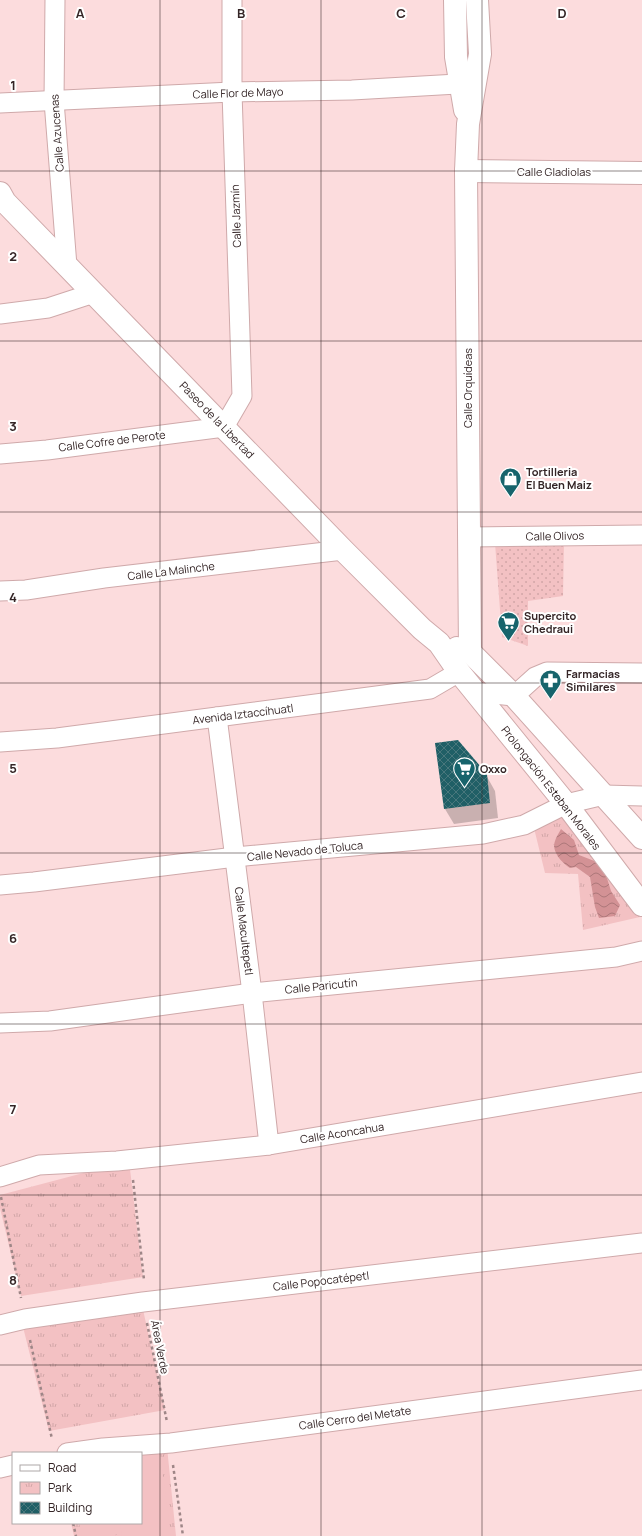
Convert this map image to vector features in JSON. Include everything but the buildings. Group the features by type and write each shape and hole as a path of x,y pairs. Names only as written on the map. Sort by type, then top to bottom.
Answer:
{"street":[{"name":"Calle Azucenas","path":"55,0 54,101 67,266"},
{"name":"Calle Jazmín","path":"224,427 242,396 232,92 232,0"},
{"name":"Calle Orquídeas","path":"455,0 456,57 468,83"},
{"name":"Calle Orquídeas","path":"470,652 466,171 468,83 480,54 477,0"},
{"name":"Calle Flor de Mayo","path":"0,103 232,92 352,90 468,83"},
{"name":"Calle Gladiolas","path":"466,171 642,173"},
{"name":"Paseo de la Libertad","path":"0,193 5,202 343,550 422,629 439,643 459,672"},
{"path":"0,314 48,308 94,293"},
{"name":"Calle Cofre de Perote","path":"0,454 47,450 224,427"},
{"name":"Calle Olivos","path":"469,537 642,535"},
{"name":"Calle La Malinche","path":"0,591 26,590 104,578 343,550"},
{"name":"Paseo de la Libertad","path":"439,643 470,652"},
{"path":"459,672 470,652 514,696 642,838"},
{"name":"Prolongación Esteban Morales","path":"459,672 566,804 642,905"},
{"name":"Avenida Iztaccíhuatl","path":"0,742 57,738 430,689 459,672"},
{"path":"475,692 514,696 535,677 547,672 642,673"},
{"name":"Calle Macultepetl","path":"217,717 252,993 269,1145"},
{"name":"Calle Nevado de Toluca","path":"0,885 235,857 482,834 524,825 566,804 604,795 642,796"},
{"name":"Calle Paricutín","path":"0,1023 50,1021 252,993 616,957 642,951"},
{"name":"Calle Aconcahua","path":"0,1162 39,1165 130,1160 269,1145 642,1082"},
{"name":"Calle Aconcahua","path":"0,1177 39,1165"},
{"name":"Calle Popocatépetl","path":"0,1325 25,1318 143,1302 642,1243"},
{"name":"Calle Cerro del Metate","path":"74,1452 103,1448 171,1443 642,1380"},
{"path":"0,1468 12,1465"}],"path":[{"name":"Área Verde","path":"130,1160 144,1276 143,1302 171,1443 183,1536"},
{"path":"73,1524 76,1536"}],"green space":[{"path":"564,541 563,596 528,601 528,646 502,637 495,543"},
{"path":"557,804 642,915 640,917 583,930 578,874 545,873 532,820"},
{"path":"129,1161 143,1277 21,1296 0,1208 0,1195"},
{"path":"142,1305 165,1410 49,1431 24,1331 26,1321"},
{"path":"167,1447 176,1536 74,1536 71,1524 142,1524 142,1453"},
{"path":"160,1453 171,1536 122,1536 120,1524 142,1524 142,1455"},
{"path":"79,1524 114,1524 116,1536 82,1536"}],"water":[{"path":"561,829 574,840 579,855 597,862 606,875 611,891 620,905 615,916 599,918 595,907 590,877 576,867 570,868 556,853 554,845"}],"place":[{"name":"Tortilleria El Buen Maiz","path":"510,498"},
{"name":"Supercito Chedraui","path":"509,642"},
{"name":"Farmacias Similares","path":"551,700"},
{"name":"Oxxo","path":"465,788"}]}
